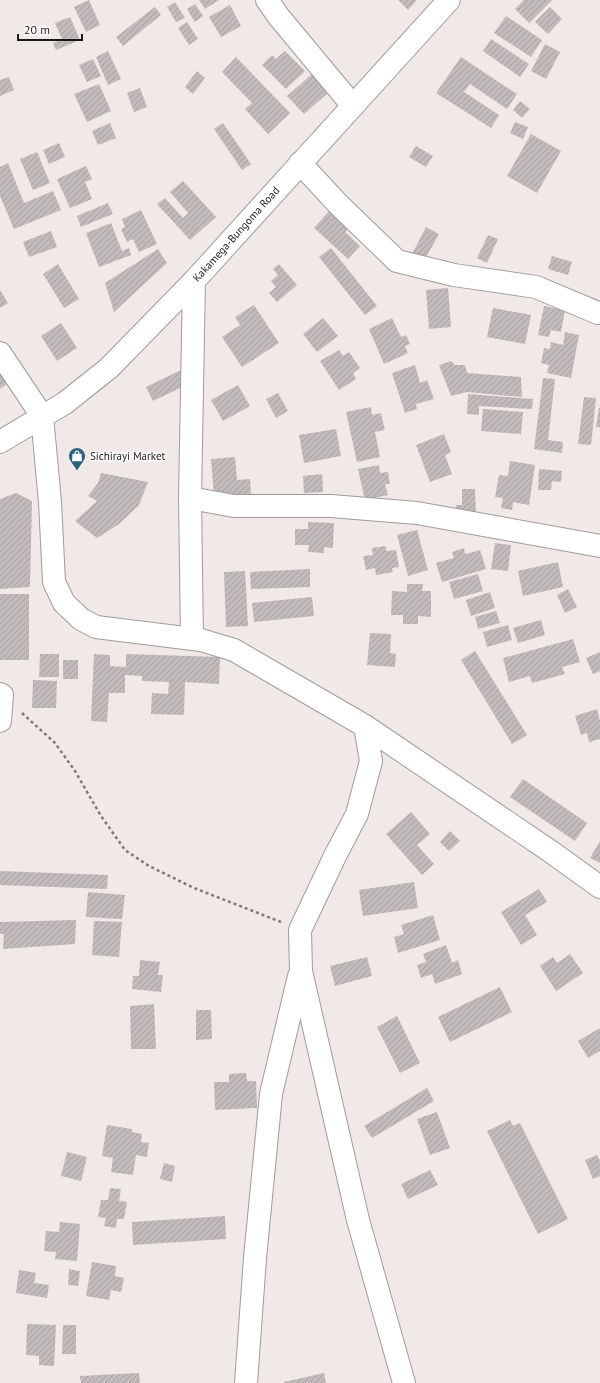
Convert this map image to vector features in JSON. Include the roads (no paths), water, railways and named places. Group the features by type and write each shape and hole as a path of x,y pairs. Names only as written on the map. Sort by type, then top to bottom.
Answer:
{"street":[{"path":"267,0 278,16 353,106"},
{"name":"Kakamega-Bungoma Road","path":"0,442 65,403 109,368 194,281 449,0"},
{"path":"300,163 338,204 397,261 454,275 536,287 600,313"},
{"path":"192,639 190,498 194,281"},
{"path":"0,353 42,416 50,502 54,582 64,603 81,619 96,627 201,640 234,650 364,726 550,851 600,887"},
{"path":"190,498 234,506 331,506 417,514 600,546"},
{"path":"0,721 1,695"},
{"path":"364,726 370,761 357,814 335,856 300,930 301,971 358,1220 404,1383"},
{"path":"246,1383 255,1258 271,1094 301,971"}],"place":[{"name":"Sichirayi Market","path":"77,471"}]}
